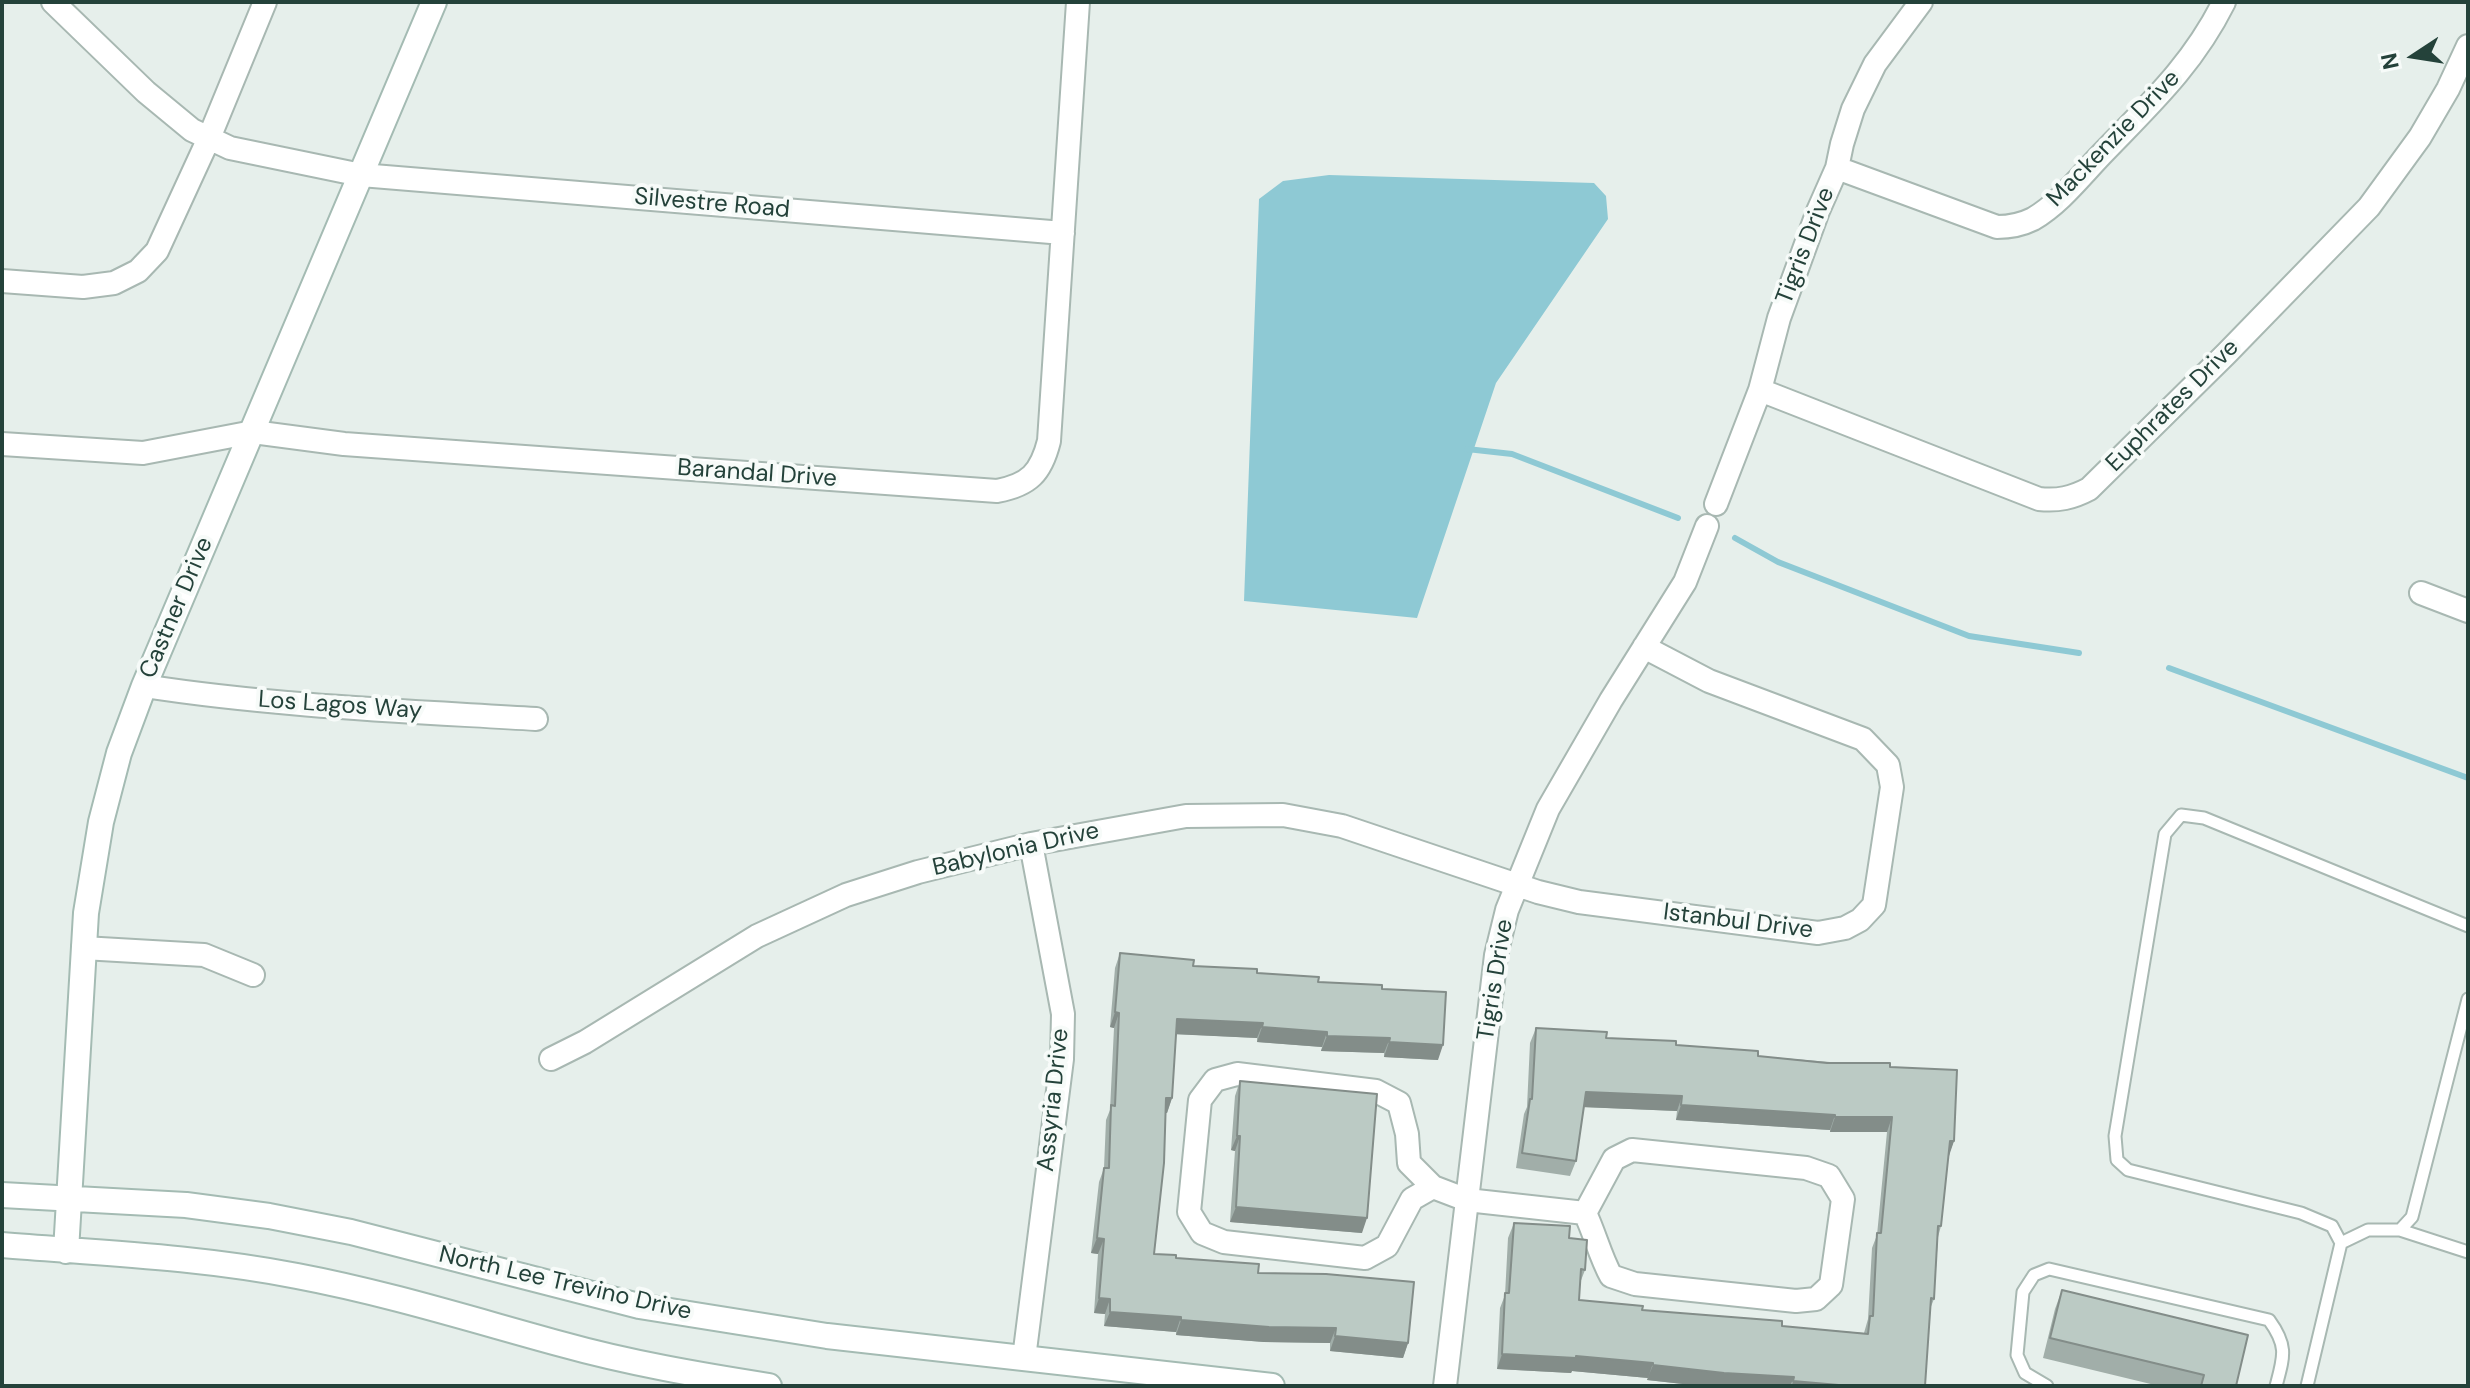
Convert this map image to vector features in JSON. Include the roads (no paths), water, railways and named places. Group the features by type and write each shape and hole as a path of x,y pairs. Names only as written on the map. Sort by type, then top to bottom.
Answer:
{"main road":[{"name":"Castner Drive","path":"66,1251 86,913 101,822 119,753 144,686 434,2"},
{"name":"North Lee Trevino Drive","path":"2,1195 186,1205 269,1216 351,1232 639,1306 827,1336 1272,1386"},
{"path":"2,1245 205,1261 295,1275 385,1294 563,1345 653,1366 769,1386"}],"street":[{"name":"Silvestre Road","path":"53,2 146,92 192,130 230,148 361,175 1063,233"},
{"path":"2,281 83,287 114,283 138,271 157,251 209,138 265,2"},
{"name":"Barandal Drive","path":"2,444 143,453 253,432 344,444 997,491 1014,488 1036,472 1045,458 1049,441 1078,2"},
{"name":"Tigris Drive","path":"1716,504 1760,390 1779,318 1837,168 1849,120 1875,64 1921,2"},
{"name":"Mackenzie Drive","path":"1837,168 1997,227 2024,223 2046,209 2073,184 2152,104 2202,42 2224,2"},
{"name":"Euphrates Drive","path":"1760,390 2039,499 2056,501 2073,497 2100,479 2369,207 2420,137 2468,46"},
{"name":"Tigris Drive","path":"1445,1386 1496,955 1507,910 1548,809 1685,582 1707,526"},
{"path":"2421,593 2468,611"},
{"name":"Istanbul Drive","path":"1516,885 1579,902 1818,933 1845,928 1860,920 1874,905 1892,787 1888,765 1863,739 1709,681 1644,647"},
{"name":"Los Lagos Way","path":"144,686 204,695 327,706 536,719"},
{"name":"Babylonia Drive","path":"551,1059 585,1042 757,936 846,895 918,872 1031,844 1186,816 1283,815 1342,826 1516,885"},
{"name":"Assyria Drive","path":"1024,1358 1062,1059 1063,1014 1031,844"},
{"path":"83,948 204,955 253,975"},
{"path":"1433,1187 1412,1199 1387,1246 1365,1258 1224,1242 1202,1233 1189,1212 1200,1100 1215,1080 1237,1074 1376,1091 1399,1103 1407,1134 1409,1163 1433,1187 1467,1200 1585,1213"},
{"path":"1632,1150 1806,1168 1829,1176 1843,1199 1831,1285 1816,1299 1796,1301 1635,1284 1611,1276 1585,1213 1614,1159 1632,1150"}],"lane":[{"path":"2307,1386 2341,1243 2332,1226 2301,1213 2128,1170 2117,1160 2115,1136 2165,834 2181,815 2204,818 2468,926"},
{"path":"2400,1230 2412,1217 2468,999"},
{"path":"2341,1243 2368,1230 2400,1230 2468,1252"},
{"path":"2047,1386 2025,1373 2017,1355 2023,1292 2034,1275 2049,1269 2269,1320 2281,1336 2284,1355 2276,1386"}],"water":[{"path":"1329,175 1594,183 1606,196 1608,219 1496,383 1417,618 1244,601 1259,199 1283,181"}],"waterway":[{"path":"1467,449 1512,454 1678,518"},
{"path":"1735,538 1778,562 1969,636 2079,653"},
{"path":"2169,668 2468,778"}]}
